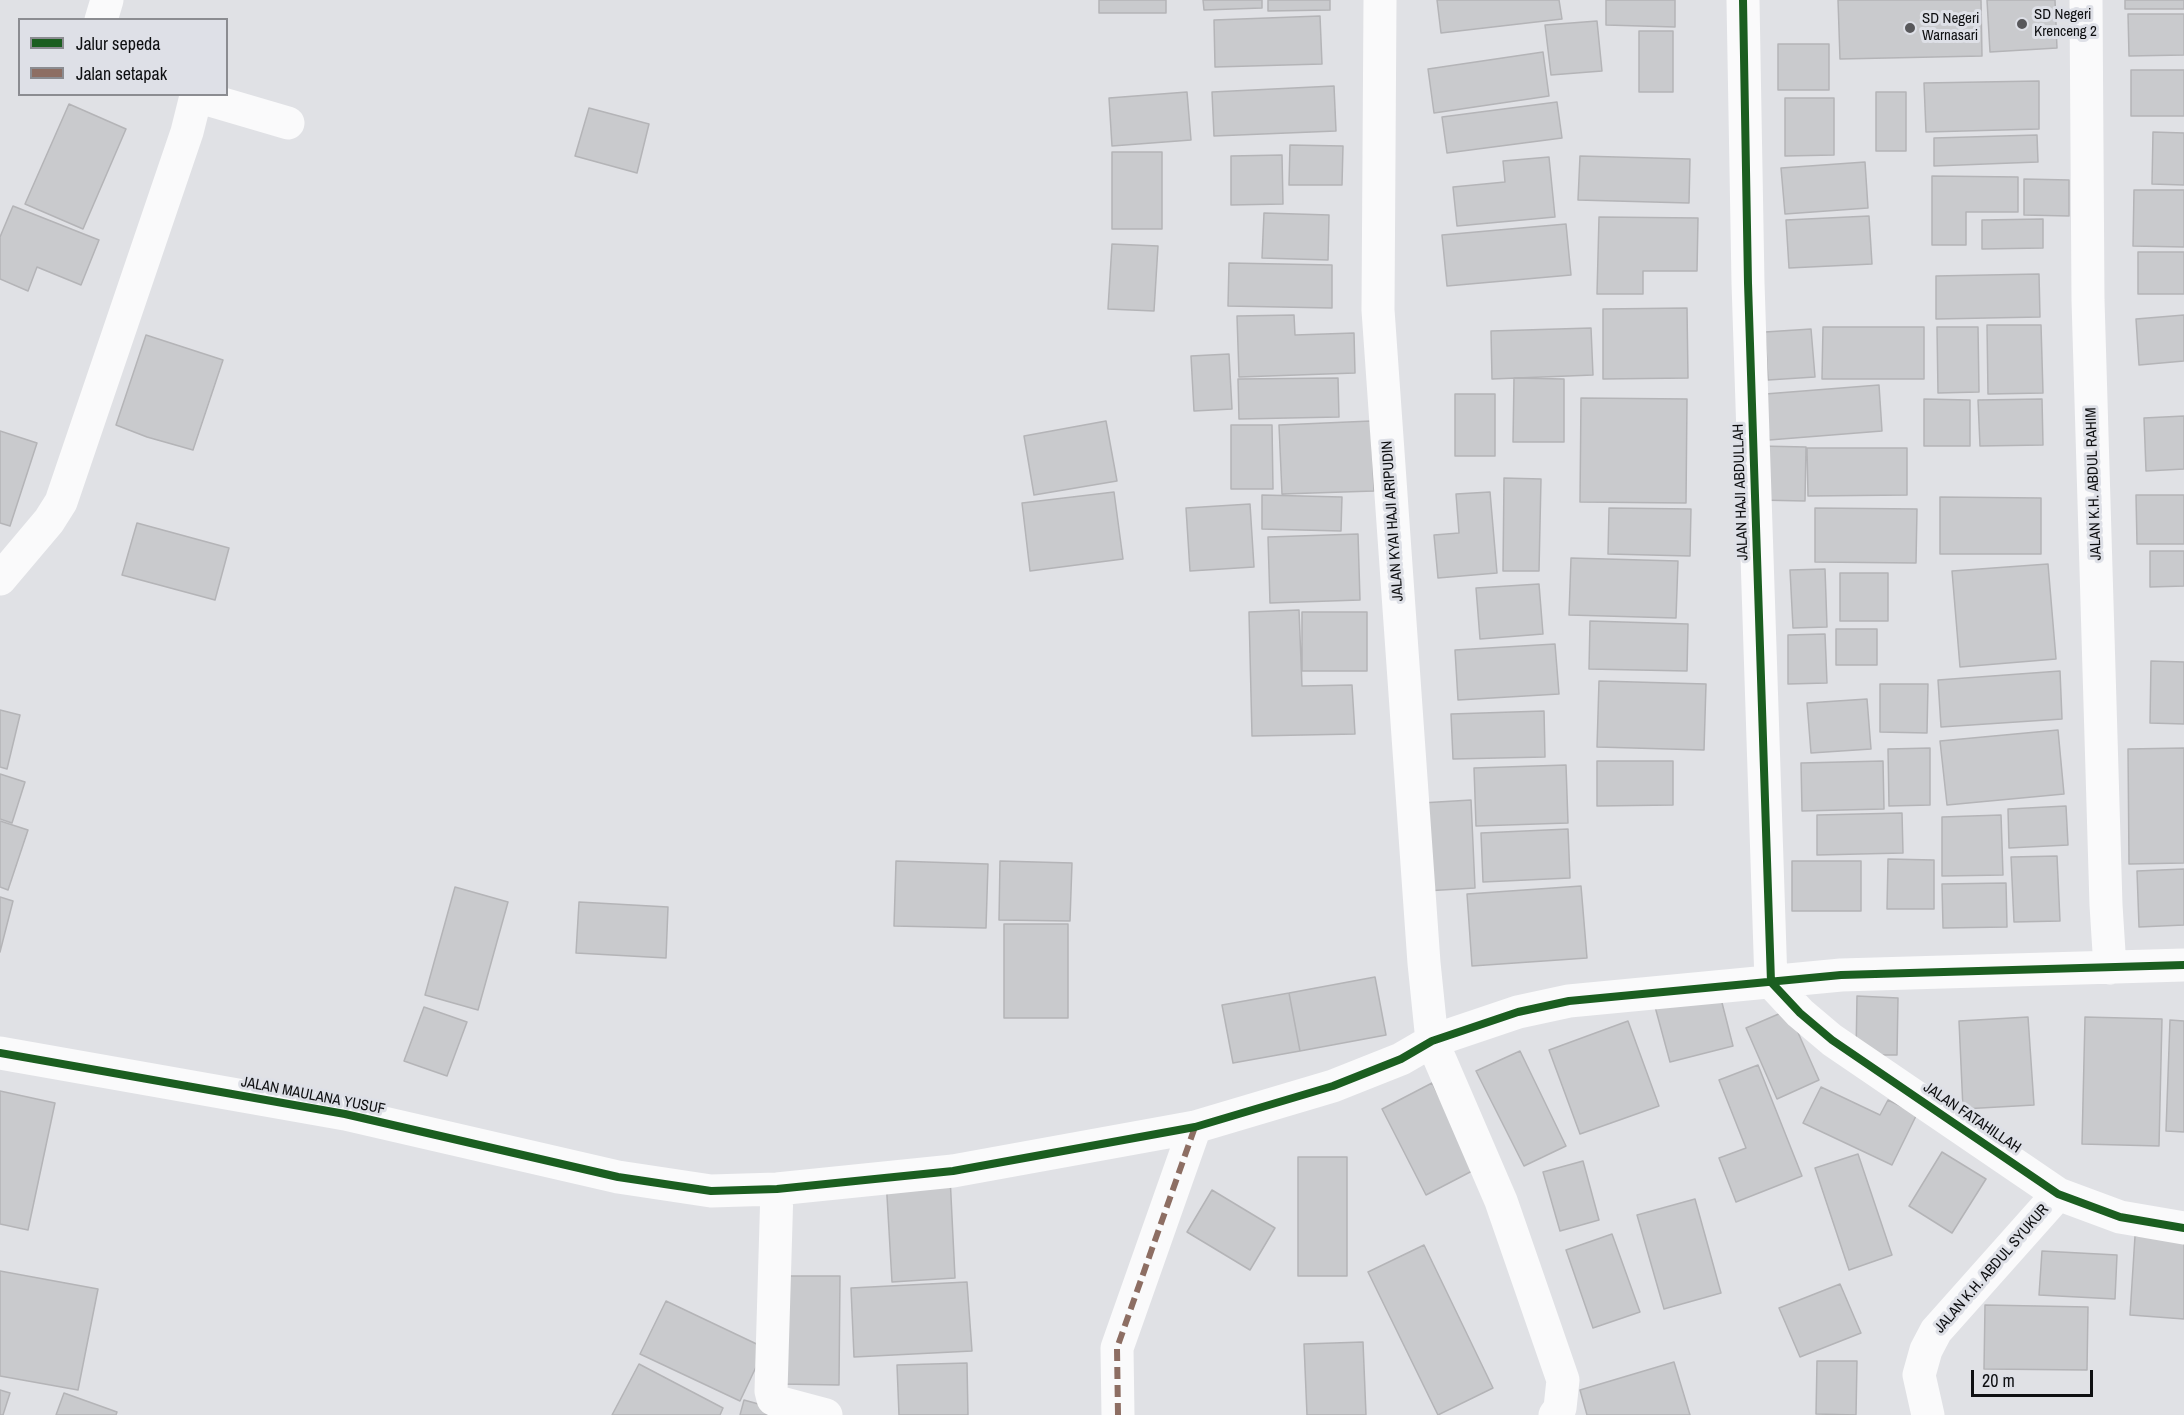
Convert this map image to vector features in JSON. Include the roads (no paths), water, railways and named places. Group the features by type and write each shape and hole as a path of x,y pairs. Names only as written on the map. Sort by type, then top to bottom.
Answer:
{"street":[{"path":"102,18 107,0"},
{"name":"JALAN KYAI HAJI ARIPUDIN","path":"1380,0 1378,310 1422,939 1432,1041 1501,1201 1563,1380 1560,1408 1556,1415"},
{"name":"JALAN HAJI ABDULLAH","path":"1743,0 1748,295 1771,982"},
{"name":"JALAN K.H. ABDUL RAHIM","path":"2086,0 2088,300 2106,904 2110,968"},
{"path":"0,579 49,521 61,502 187,132 194,96"},
{"path":"197,96 288,123"},
{"name":"JALAN MAULANA YUSUF","path":"0,1053 345,1114 618,1177 711,1191 777,1189 953,1171 1195,1127 1333,1086 1401,1059 1432,1041 1518,1012 1569,1000 1841,975 2184,965"},
{"name":"JALAN FATAHILLAH","path":"1771,982 1800,1013 1832,1040 2058,1194 2120,1217 2184,1228"},
{"path":"1118,1415 1117,1348 1195,1127"},
{"path":"777,1189 771,1391 773,1399 781,1403 826,1415"},
{"name":"JALAN K.H. ABDUL SYUKUR","path":"1928,1415 1919,1375 1926,1350 1936,1331 2058,1194"}],"place":[{"name":"SD Negeri Krenceng 2","path":"2022,24"},
{"name":"SD Negeri Warnasari","path":"1910,28"}]}
